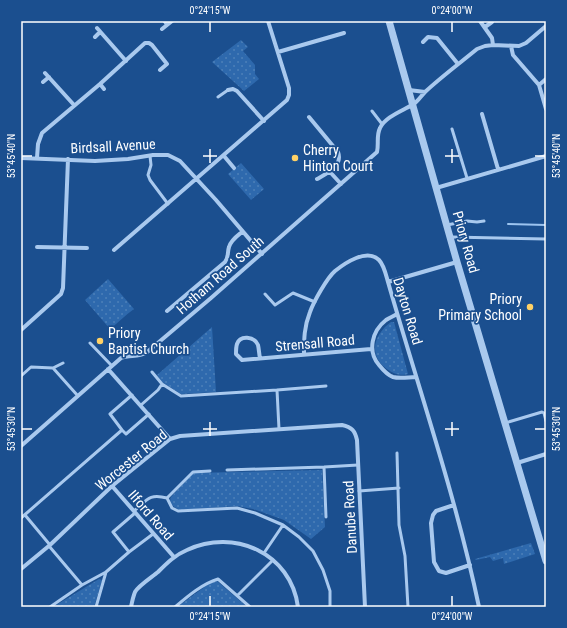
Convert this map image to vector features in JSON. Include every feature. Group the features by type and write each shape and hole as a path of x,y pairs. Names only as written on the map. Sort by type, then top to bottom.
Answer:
{"street":[{"path":"162,29 166,23 172,21"},
{"path":"114,250 288,100 289,88 268,21"},
{"name":"Priory Road","path":"389,21 457,262 546,561"},
{"path":"480,21 492,38 493,45"},
{"path":"485,28 492,22"},
{"path":"382,124 399,112 413,105 425,92 477,49 484,46 502,44 519,46 526,43 546,26"},
{"path":"97,28 126,62"},
{"path":"95,37 100,32"},
{"path":"278,52 344,33"},
{"path":"423,42 428,37 437,38 458,64"},
{"path":"37,158 38,144 42,134 126,62 145,43 149,43 167,64 160,70"},
{"path":"511,46 513,55 539,85 546,109"},
{"path":"45,73 74,105"},
{"path":"43,82 48,77"},
{"path":"539,85 546,80"},
{"path":"100,84 104,89"},
{"path":"228,90 233,89 238,91 264,121"},
{"path":"409,90 425,92"},
{"path":"482,114 498,169"},
{"path":"309,117 338,152 340,157 339,162 330,172 317,179"},
{"name":"Hotham Road South","path":"21,446 121,358 146,353 262,254 377,152 377,139 382,124"},
{"name":"Birdsall Avenue","path":"21,158 95,161 168,154 176,158 197,179 262,254"},
{"path":"224,156 234,168"},
{"path":"436,188 546,156"},
{"path":"21,330 61,294 63,288 68,159"},
{"path":"330,172 341,184"},
{"path":"166,311 225,262 228,258 229,247 233,240 242,232"},
{"path":"37,247 87,248"},
{"name":"Dayton Road","path":"304,354 304,330 310,312 335,272 359,256 370,255 378,259 382,265 388,282 454,505 470,565 479,607"},
{"path":"388,282 457,262"},
{"name":"Strensall Road","path":"397,314 386,320 378,329 371,349 375,361 384,371 394,377 416,377"},
{"name":"Strensall Road","path":"260,358 258,345 255,341 247,338 241,339 237,344 236,354 242,360 371,349"},
{"path":"110,368 170,439"},
{"name":"Worcester Road","path":"21,569 112,486 170,439 180,436 279,429 342,425 352,427"},
{"name":"Danube Road","path":"352,427 356,435 365,607"},
{"path":"517,464 546,454"},
{"name":"Ilford Road","path":"112,486 174,557"},
{"path":"454,505 436,511 433,515 431,523 434,562 439,570 446,573 470,565"},
{"path":"131,607 136,591 174,557 187,550 211,542 245,545 264,553 289,577 297,598 298,607"}],"lane":[{"path":"218,98 228,90"},
{"path":"372,111 382,124"},
{"path":"452,129 467,178"},
{"path":"150,156 151,165 148,175 168,204"},
{"path":"447,225 467,221 484,221"},
{"path":"450,237 546,239"},
{"path":"265,294 275,305 293,293 315,302"},
{"path":"90,343 110,368"},
{"path":"21,376 31,367 53,368 63,363"},
{"path":"53,368 78,396"},
{"path":"152,372 162,384 181,396 326,386"},
{"path":"140,405 158,390 162,384"},
{"path":"277,390 279,429"},
{"path":"132,395 110,414 122,430 126,434 149,414"},
{"path":"505,423 542,412 544,413 546,421"},
{"path":"21,518 122,430"},
{"path":"397,452 399,524 405,556 408,607"},
{"path":"227,470 358,465"},
{"path":"324,467 326,517"},
{"path":"167,498 193,472 210,471"},
{"path":"359,490 398,488"},
{"path":"129,552 113,532 152,496 167,498"},
{"path":"167,498 172,508 178,511 238,508 255,513 283,525 299,536 313,551 323,570 330,592 330,607"},
{"path":"25,515 82,586"},
{"path":"264,553 283,525"},
{"path":"50,607 106,572 153,534"},
{"path":"238,595 273,560"},
{"path":"96,607 106,572"},
{"path":"175,607 186,597 209,582 218,579 250,607"}],"shaded area":[{"path":"241,40 248,47 243,51 255,65 255,74 259,79 244,91 212,62"},
{"path":"241,163 264,189 251,200 228,174"},
{"path":"108,279 134,309 110,329 85,300"},
{"path":"391,322 394,322 408,374 403,375 394,373 381,364 376,355 375,345 378,336"},
{"path":"212,327 216,392 181,394 162,382 157,375"},
{"path":"322,470 325,527 311,539 284,520 253,509 237,506 179,510 173,506 170,501 171,497 193,473"},
{"path":"531,543 535,554 504,564 503,558 493,561 490,557 475,559"},
{"path":"99,579 102,580 94,607 53,607"},
{"path":"217,581 247,607 177,607 210,583"}],"waterway":[{"path":"508,224 546,225"}],"place":[{"name":"Cherry Hinton Court","path":"295,158"},
{"name":"Priory Primary School","path":"530,307"},
{"name":"Priory Baptist Church","path":"100,341"}]}
